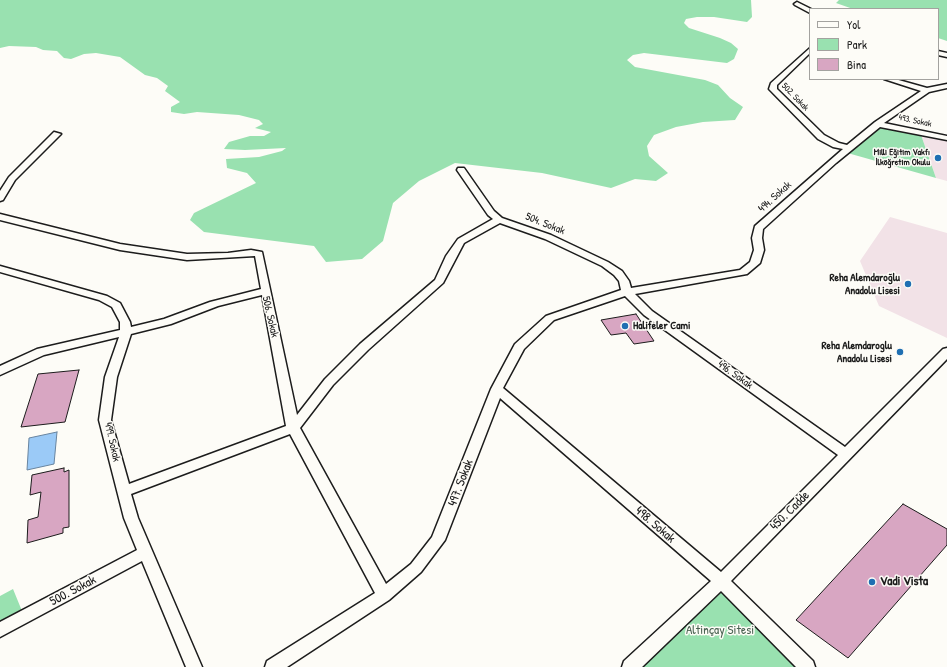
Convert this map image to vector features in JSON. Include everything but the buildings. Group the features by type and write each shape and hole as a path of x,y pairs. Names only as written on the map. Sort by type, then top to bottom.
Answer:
{"street":[{"path":"797,4 809,11"},
{"name":"502. Sokak","path":"807,57 772,84 773,89 821,137 836,146 848,148"},
{"path":"891,80 927,90"},
{"name":"494. Sokak","path":"627,292 743,272 755,263 759,250 757,238 758,228 848,148 878,124 927,90 945,86"},
{"name":"493. Sokak","path":"878,124 947,138"},
{"path":"0,198 12,179 57,134"},
{"path":"124,491 293,428 329,382 364,347 439,281 450,256 461,241 499,220 492,213 461,170"},
{"path":"0,217 120,247 180,256 203,258 251,253 259,254 266,291"},
{"name":"504. Sokak","path":"499,220 548,237 605,264 618,273 624,281 627,292"},
{"path":"0,268 103,298 116,305 125,322 126,332"},
{"name":"506. Sokak","path":"0,371 41,352 167,322 214,304 266,291 293,428 384,595"},
{"name":"497. Sokak","path":"273,667 384,595 416,568 438,540 497,388 519,347 550,318 627,292"},
{"name":"496. Sokak","path":"627,292 648,313 846,454"},
{"name":"499. Sokak","path":"126,332 111,378 105,420 131,518 194,667"},
{"name":"450. Cadde","path":"630,667 721,581 947,352"},
{"name":"498. Sokak","path":"497,388 721,581 807,667"},
{"name":"500. Sokak","path":"0,630 146,552"}],"shaded area":[{"name":"Milli Eğitim Vakfı İlköğretim Okulu","path":"920,132 947,138 947,181 936,178"},
{"name":"Reha Alemdaroğlu Anadolu Lisesi","path":"890,217 947,233 947,338 879,306 860,261"}],"green space":[{"path":"0,0 751,0 752,17 747,22 714,17 697,17 686,19 684,23 689,28 720,38 731,43 738,49 734,59 727,63 644,53 633,55 627,60 635,67 705,80 718,85 730,98 743,107 735,120 703,122 676,127 654,135 647,146 649,156 668,173 656,181 635,179 611,188 542,173 455,163 419,181 393,203 383,241 362,259 326,262 314,246 204,232 190,220 194,213 256,183 247,173 227,168 226,159 259,157 282,151 286,148 245,150 224,149 229,142 250,136 264,136 271,132 255,128 263,124 259,120 239,115 197,112 184,114 171,112 171,107 180,102 165,91 168,86 157,78 145,75 120,57 96,53 84,54 71,59 64,58 57,51 43,50 36,47 9,46 0,48"},
{"path":"839,0 947,0 947,41 939,38 939,8 850,8 836,3"},
{"path":"878,124 920,132 936,178 844,152"},
{"name":"Altinçay Sitesi","path":"721,581 807,667 630,667"},
{"path":"13,589 22,611 0,623 0,596"}],"water":[{"path":"57,432 54,464 27,470 29,438"}],"place":[{"name":"Milli Eğitim Vakfı İlköğretim Okulu","path":"938,158"},
{"name":"Reha Alemdaroğlu Anadolu Lisesi","path":"908,284"},
{"name":"Halifeler Cami","path":"625,326"},
{"name":"Reha Alemdaroglu Anadolu Lisesi","path":"900,352"},
{"name":"Vadi Vista","path":"872,582"}]}
